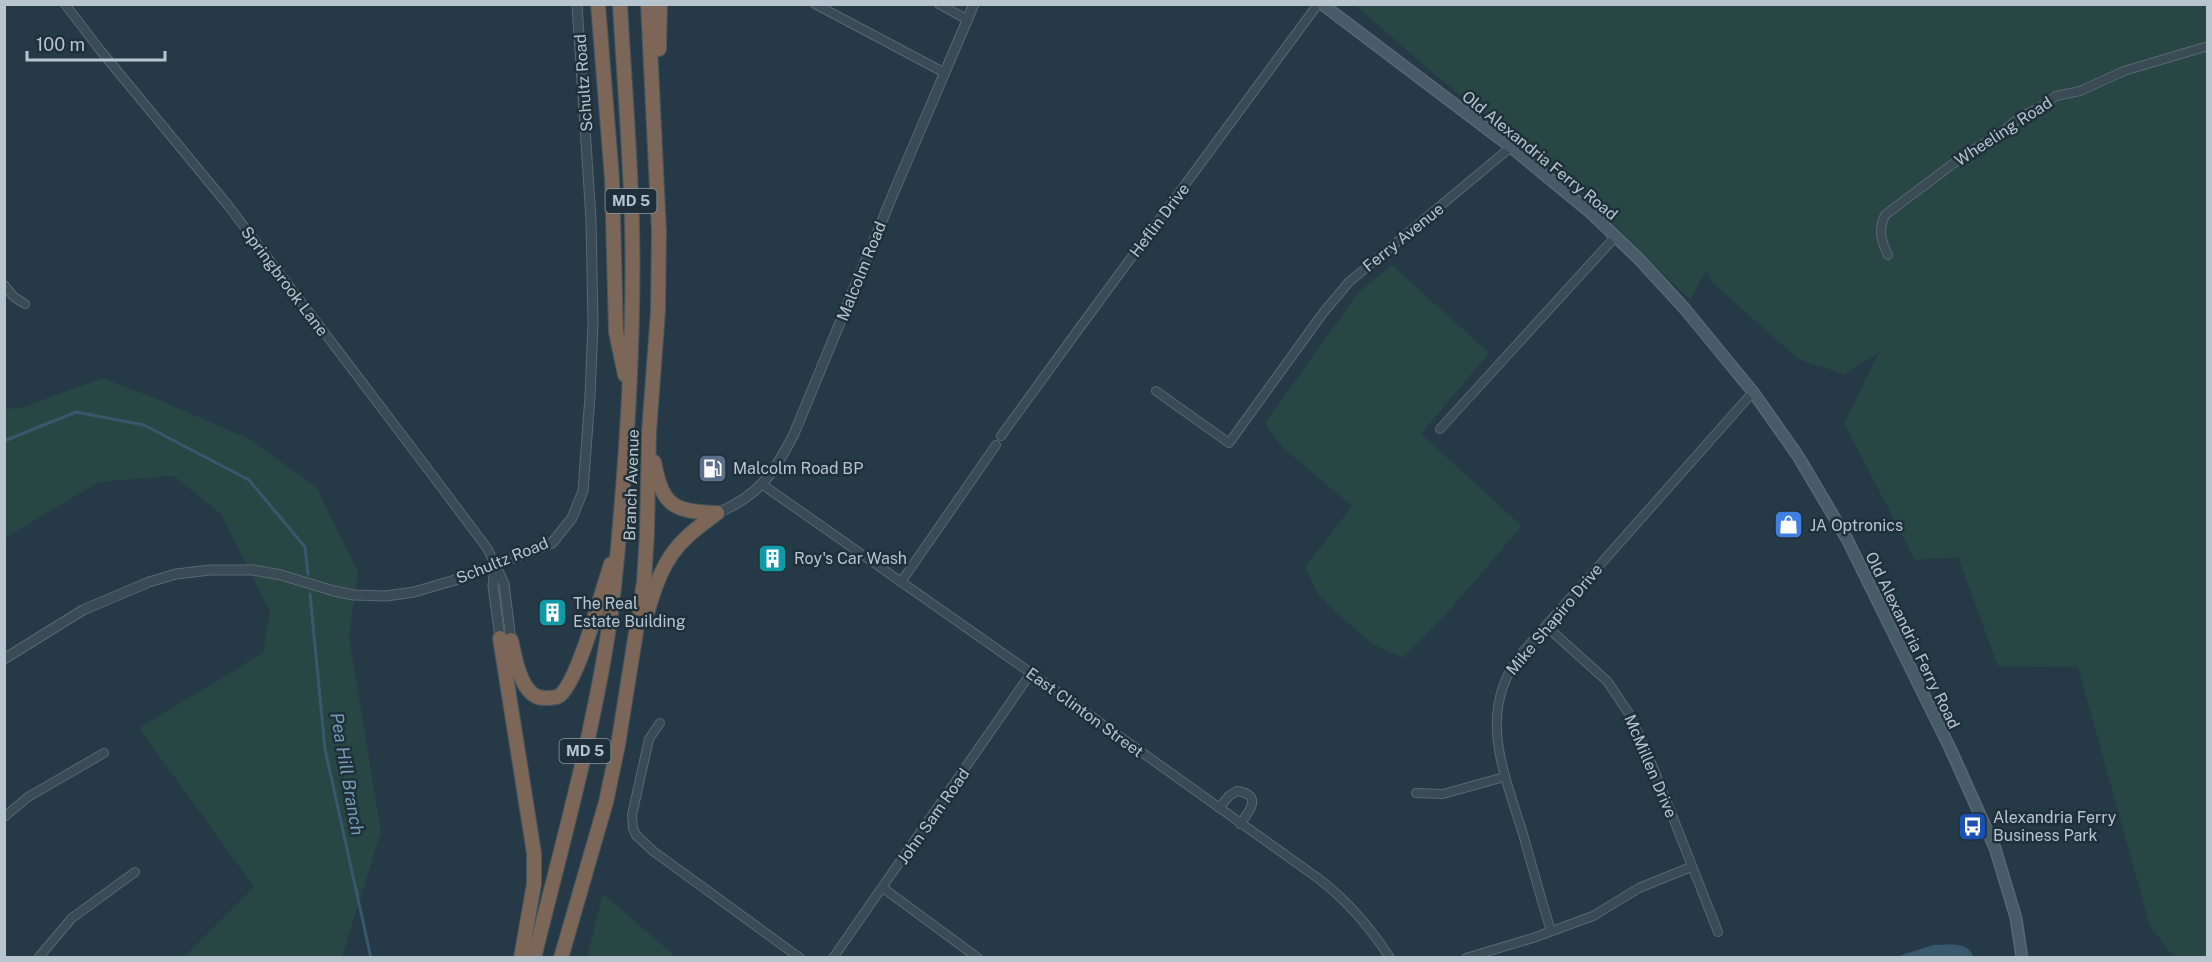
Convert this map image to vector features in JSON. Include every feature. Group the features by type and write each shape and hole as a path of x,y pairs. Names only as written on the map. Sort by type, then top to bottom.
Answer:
{"highway":[{"path":"598,4 612,179 616,332 630,398"},
{"name":"Branch Avenue","path":"534,957 567,834 598,693 619,542 630,398 632,225 620,4"},
{"name":"Branch Avenue","path":"561,957 606,802 618,745 644,582 649,432 658,311 659,231 648,4"},
{"path":"653,129 660,4"},
{"path":"649,432 657,477 664,496 677,508 693,512 717,513"},
{"path":"626,691 654,590 669,558 686,537 717,513"},
{"path":"505,639 521,680 530,691 541,699 558,697 567,688 578,664 619,542"},
{"path":"505,639 534,853 534,884 521,957"}],"main road":[{"name":"Old Alexandria Ferry Road","path":"1321,4 1511,147 1574,198 1616,236 1685,309 1753,392 1798,456 1847,540 1945,737 1995,848 2016,918 2022,957"}],"street":[{"name":"Springbrook Lane","path":"65,4 227,204 487,548 495,564"},
{"name":"Schultz Road","path":"4,659 83,610 149,582 176,574 228,569 262,571 334,591 386,596 414,592 455,580 552,543 572,518 583,491 590,396 593,323 591,220 577,4"},
{"path":"815,4 945,73"},
{"path":"939,4 968,20"},
{"name":"Malcolm Road","path":"717,513 742,501 763,485 780,459 798,424 974,4"},
{"name":"Heflin Drive","path":"1001,436 1321,4"},
{"name":"Wheeling Road","path":"1888,255 1883,245 1880,225 1885,214 2022,116 2056,96 2087,88 2124,71 2208,46"},
{"name":"Ferry Avenue","path":"1156,392 1229,443 1337,294 1359,272 1511,147"},
{"path":"1440,429 1616,236"},
{"path":"4,285 14,297 25,304"},
{"name":"Mike Shapiro Drive","path":"1551,931 1504,777 1497,735 1497,712 1503,683 1516,661 1546,626 1753,392"},
{"path":"901,582 996,445"},
{"name":"East Clinton Street","path":"763,485 1031,673 1342,897 1361,917 1390,957"},
{"path":"495,564 494,586 505,639"},
{"name":"McMillen Drive","path":"1546,626 1600,674 1624,703 1646,750 1718,932"},
{"name":"John Sam Road","path":"833,957 1031,673"},
{"path":"660,723 651,735 645,753 634,802 632,823 638,838 800,957"},
{"path":"4,817 28,797 104,753"},
{"path":"1416,793 1443,794 1504,777"},
{"path":"1220,808 1237,791 1249,795 1253,800 1253,806 1240,824"},
{"path":"1466,957 1598,914 1639,888 1692,867"},
{"path":"38,957 72,918 135,872"},
{"path":"883,888 978,957"}],"green space":[{"path":"1355,5 2207,5 2207,957 2174,957 2150,926 2078,667 1998,666 1958,557 1915,560 1844,423 1879,352 1844,374 1798,359 1712,282 1706,271 1690,300 1596,206 1432,72"},
{"path":"1392,265 1489,353 1421,434 1522,526 1446,614 1403,658 1373,644 1318,594 1305,567 1352,506 1282,447 1265,423 1359,292"},
{"path":"103,378 251,440 317,488 358,572 349,637 381,832 342,957 184,957 254,887 139,728 263,653 270,612 221,514 174,476 99,482 5,538 5,409 20,408"},
{"path":"603,894 676,957 587,957"}],"water":[{"path":"1933,945 1962,946 1971,952 1973,957 1896,957"}],"waterway":[{"name":"Pea Hill Branch","path":"4,441 76,412 144,425 249,480 305,547 308,574"},
{"name":"Pea Hill Branch","path":"310,594 325,749 371,958"}],"place":[{"name":"Malcolm Road BP","path":"712,468"},
{"name":"JA Optronics","path":"1789,525"},
{"name":"Roy's Car Wash","path":"773,558"},
{"name":"The Real Estate Building","path":"552,612"},
{"name":"Alexandria Ferry Business Park","path":"1972,826"}]}
